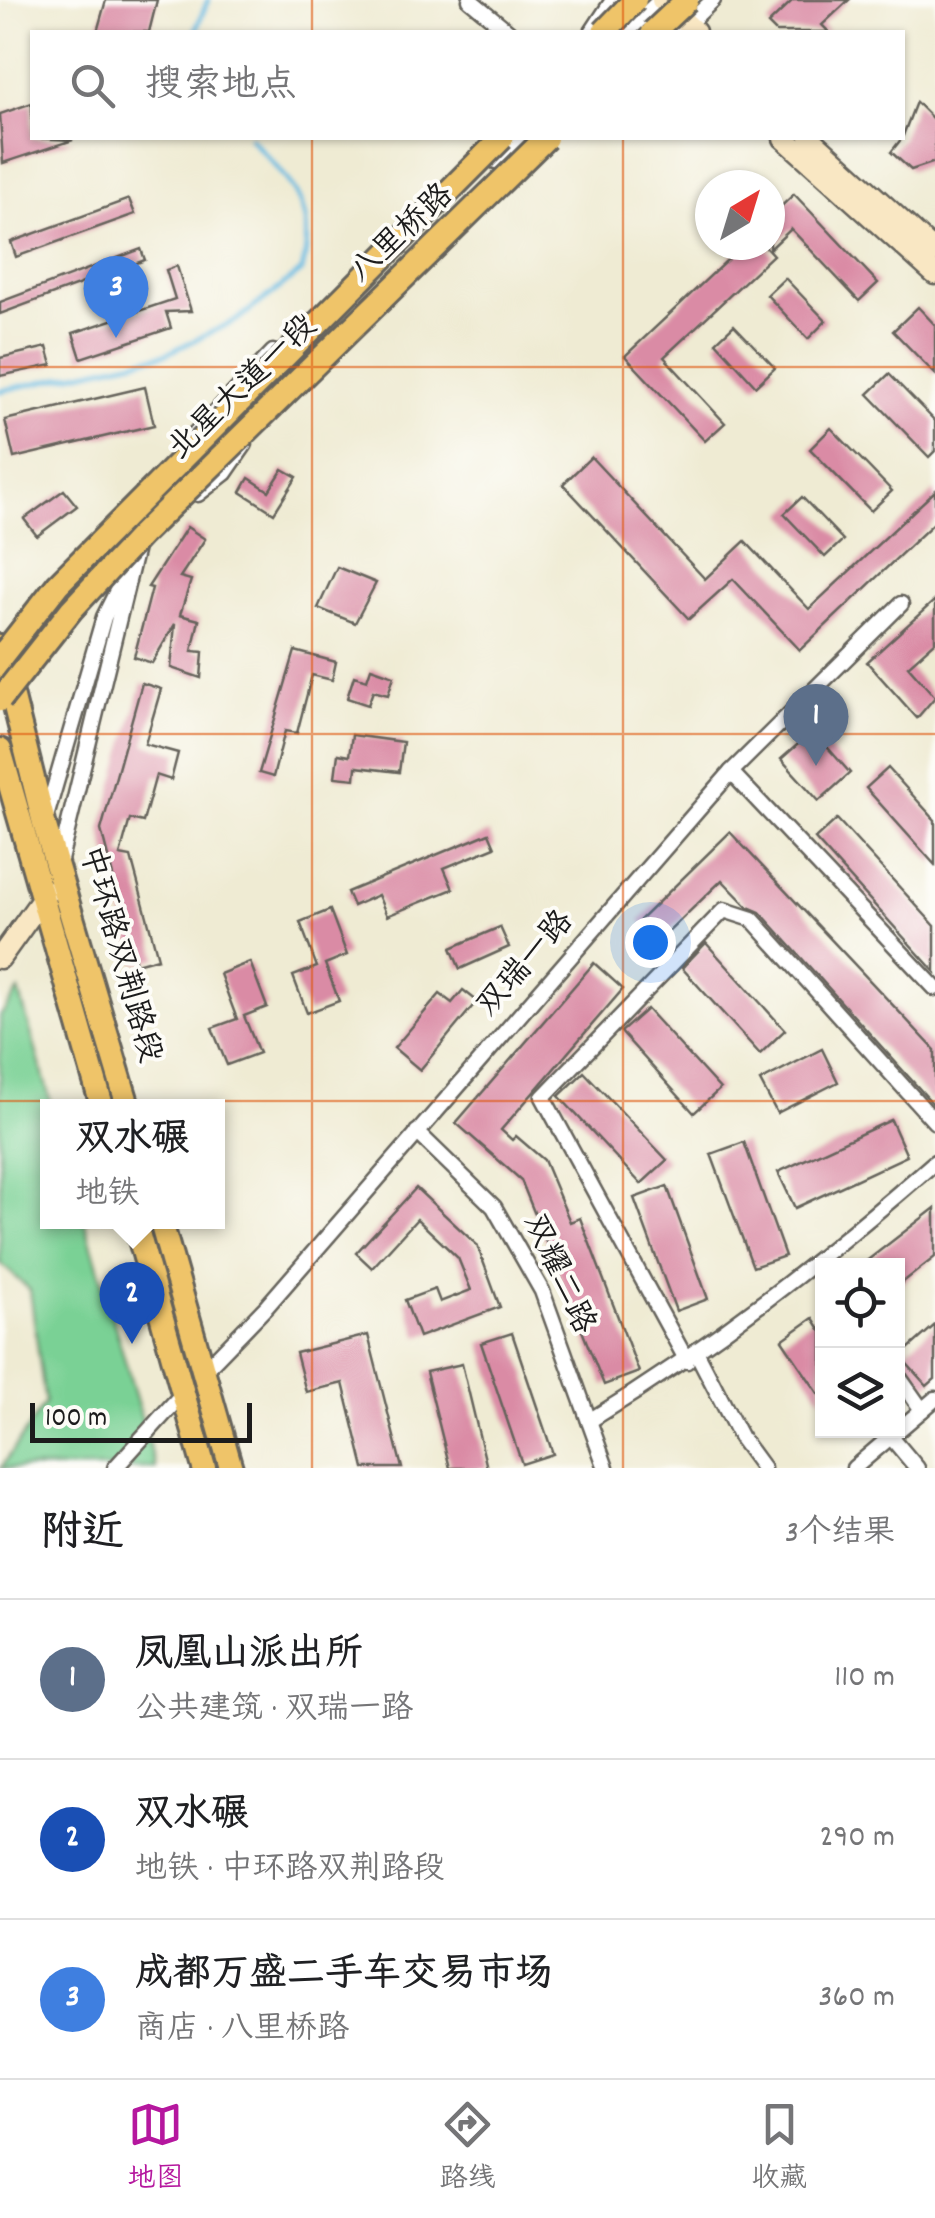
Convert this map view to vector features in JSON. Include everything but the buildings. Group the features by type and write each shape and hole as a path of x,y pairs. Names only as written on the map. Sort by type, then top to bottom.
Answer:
{"main road":[{"path":"608,30 649,8 687,0"},
{"path":"649,8 679,30"},
{"name":"北星大道一段","path":"0,658 58,584 500,140"},
{"name":"北星大道一段","path":"0,700 71,610 141,535 546,140"},
{"path":"786,140 935,274"},
{"path":"812,140 935,252"},
{"name":"中环路双荆路段","path":"0,646 44,823 126,1099"},
{"name":"中环路双荆路段","path":"0,750 100,1099"},
{"name":"八里桥路","path":"0,958 43,903 59,865"},
{"path":"137,1229 204,1468"},
{"path":"163,1229 231,1468"}],"street":[{"path":"470,0 507,30"},
{"path":"593,30 612,0"},
{"path":"681,30 714,0"},
{"path":"628,30 649,8"},
{"name":"八里桥路","path":"59,865 145,511 202,422 489,140"},
{"name":"八里桥路","path":"44,823 104,617 153,512 171,488 517,140"},
{"name":"八里桥路","path":"135,552 225,472 299,374 546,140"},
{"name":"双瑞一路","path":"115,1468 267,1306 731,772 901,604"},
{"path":"731,772 935,988"},
{"path":"763,1468 692,1357 544,1097 724,910 752,919 935,1122"},
{"name":"双耀二路","path":"417,1132 494,1208 542,1291 606,1468"},
{"path":"831,1258 935,1162"},
{"path":"589,1421 692,1357 815,1271"},
{"path":"905,1386 922,1410"},
{"path":"905,1425 935,1399"},
{"path":"854,1468 890,1438"},
{"path":"892,1438 917,1468"}],"green space":[{"path":"19,991 50,1099 40,1099 40,1229 87,1229 156,1468 1,1468 45,1403 30,1290 0,1263 0,1016"}],"waterway":[{"path":"196,30 208,0"},
{"path":"0,391 166,354 237,320 302,271 307,229 304,212 289,183 252,140"}],"place":[{"name":"成都万盛二手车交易市场","path":"116,338"},
{"name":"凤凰山派出所","path":"816,766"},
{"name":"双水碾","path":"132,1344"}]}
